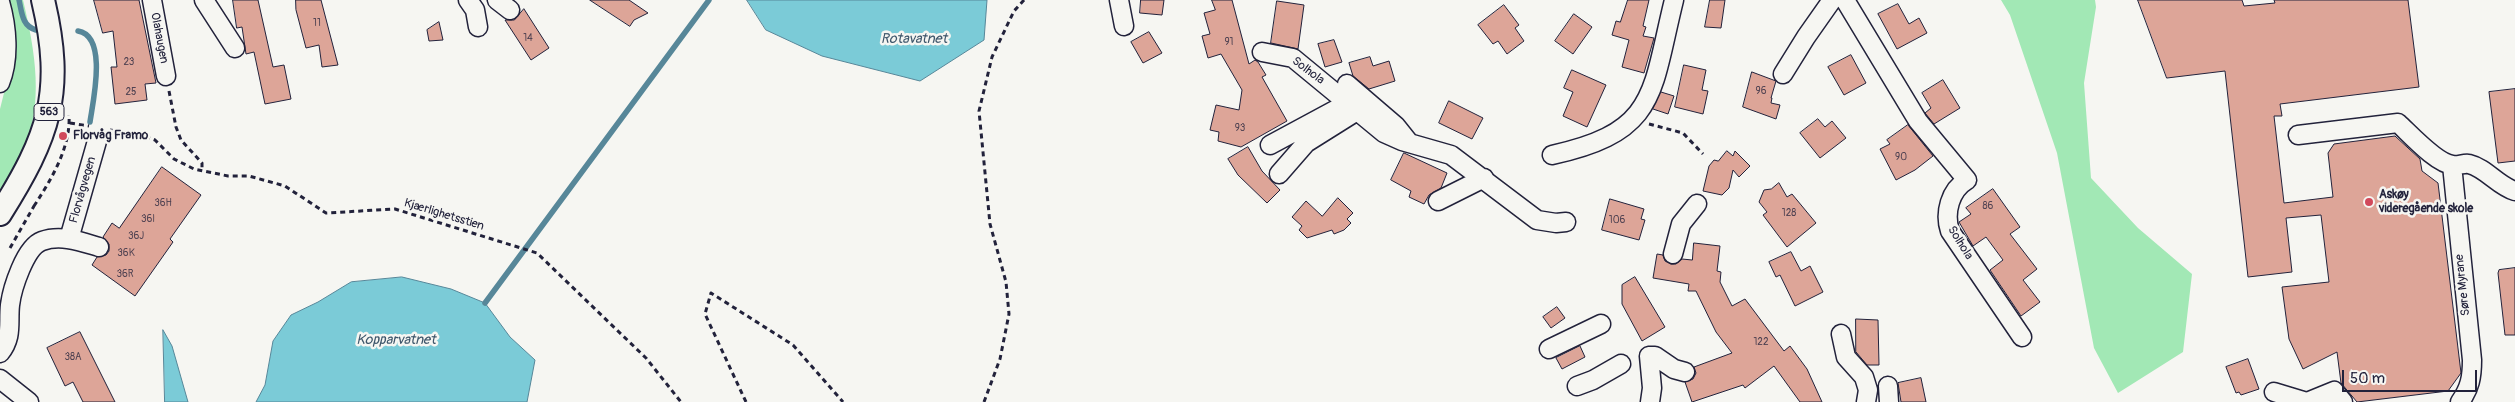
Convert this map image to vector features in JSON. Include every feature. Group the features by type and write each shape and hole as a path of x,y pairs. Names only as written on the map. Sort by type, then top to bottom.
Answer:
{"main road":[{"name":"563","path":"0,214 32,160 49,112 53,78 51,43 43,0"}],"lane":[{"name":"Olahaugen","path":"152,0 166,76"},
{"path":"204,0 235,48"},
{"path":"468,0 475,10 478,27"},
{"path":"1119,0 1124,26"},
{"path":"1552,155 1598,143 1634,120 1651,93 1674,0"},
{"path":"1784,74 1806,37 1832,0"},
{"name":"Solhola","path":"1845,0 1918,121 1967,180 1958,185 1952,193 1947,222 1950,231 2022,337"},
{"path":"0,2 6,42 3,76 0,83"},
{"name":"Solhola","path":"1262,52 1282,54 1293,58 1384,133 1451,155 1484,178 1537,220 1556,223 1566,222"},
{"name":"Solhola","path":"1891,77 1903,87 1938,127"},
{"path":"1347,84 1396,126 1410,143"},
{"path":"1270,145 1352,107"},
{"path":"1279,174 1306,143 1352,107"},
{"path":"2298,135 2398,123 2427,150 2452,165 2468,164 2487,174 2505,188 2515,191"},
{"name":"Florvågvegen","path":"69,238 98,132"},
{"name":"Søre Myrane","path":"2452,165 2472,360 2472,379 2468,390 2460,402"},
{"path":"1438,202 1484,178"},
{"path":"1674,254 1681,224 1697,204"},
{"name":"Florvågvegen","path":"0,353 9,337 11,299 21,267 42,241 69,238 99,247"},
{"path":"1550,348 1601,324"},
{"path":"1841,334 1846,357 1864,377 1868,390 1866,402"},
{"path":"1650,402 1652,388 1649,356 1655,356 1674,369 1685,372"},
{"path":"1577,386 1593,380 1621,364"},
{"path":"0,379 29,402"},
{"path":"2274,392 2307,402 2334,391 2343,402"}],"path":[{"path":"984,402 1000,359 1009,314 1006,282 990,224 979,111 992,57 1014,11 1024,0"},
{"path":"166,76 176,127 181,140 202,163 202,171"},
{"path":"1634,120 1683,133 1703,154"},
{"name":"Kjærlighetsstien","path":"70,123 98,132 139,134 155,140 174,159 202,171 228,176 249,176 271,181 285,186 326,213 395,209 537,253 646,358 681,402"},
{"path":"746,402 705,314 711,293 793,345 843,402"}],"green space":[{"path":"3,0 23,0 34,58 36,97 29,135 20,159 0,194 0,109 5,89"},
{"path":"2001,0 2095,0 2096,7 2084,83 2091,178 2138,228 2192,274 2183,352 2118,393 2094,348 2057,153 2010,15"}],"water":[{"name":"Rotavatnet","path":"747,0 987,0 984,40 920,81 822,56 766,30"},
{"name":"Kopparvatnet","path":"402,277 451,289 485,303 510,337 535,360 527,402 256,402 265,385 273,341 291,315 318,302 351,282"},
{"path":"163,330 172,346 188,402 165,402"}],"building":[{"path":"94,0 139,0 156,83 145,84 147,100 115,104 111,67 117,67 113,31 103,33"},
{"path":"233,0 258,0 273,67 284,65 291,99 265,104 254,52 246,54 242,27 237,28"},
{"path":"296,0 321,0 338,65 322,67 319,45 306,48 296,10"},
{"path":"590,0 629,0 648,13 634,20 630,26"},
{"path":"1141,0 1164,0 1162,15 1140,13"},
{"path":"1212,0 1232,0 1249,64 1255,60 1258,62 1266,75 1262,77 1287,121 1241,147 1218,141 1219,132 1210,130 1216,105 1239,110 1242,90 1221,54 1208,58 1202,36 1210,34 1204,13 1215,10"},
{"path":"1628,0 1649,0 1643,26 1646,27 1643,36 1654,38 1644,73 1622,67 1629,40 1612,35 1616,21 1620,22"},
{"path":"1710,0 1725,0 1721,28 1705,27"},
{"path":"2138,0 2242,0 2244,6 2275,3 2274,0 2408,0 2419,87 2280,104 2282,116 2274,116 2284,203 2333,197 2328,153 2334,144 2395,136 2420,159 2422,171 2438,183 2461,373 2448,391 2357,402 2341,383 2337,352 2303,369 2289,339 2282,287 2329,282 2321,215 2286,218 2292,272 2248,277 2225,71 2167,78"},
{"path":"1277,1 1304,5 1298,49 1271,43"},
{"path":"1898,4 1909,24 1919,18 1927,33 1897,49 1878,14"},
{"path":"1504,5 1519,25 1515,28 1524,41 1507,54 1498,41 1493,44 1478,25"},
{"path":"524,9 549,48 531,60 505,20 514,20"},
{"path":"1574,14 1592,27 1573,54 1555,41"},
{"path":"439,22 443,40 429,41 427,30"},
{"path":"1149,32 1162,53 1143,63 1131,42"},
{"path":"1334,40 1342,62 1325,67 1318,44"},
{"path":"1851,55 1866,83 1844,95 1828,67"},
{"path":"1370,57 1373,66 1389,61 1395,81 1369,89 1353,76 1349,63"},
{"path":"1684,65 1706,70 1702,90 1708,91 1703,114 1675,107"},
{"path":"1572,70 1606,85 1587,127 1563,116 1573,92 1564,88"},
{"path":"1752,72 1776,81 1771,103 1780,105 1776,119 1743,107"},
{"path":"1943,80 1960,108 1934,124 1925,113 1931,108 1922,93"},
{"path":"2515,89 2515,161 2498,163 2489,92"},
{"path":"1661,92 1674,96 1668,114 1653,109"},
{"path":"1449,101 1483,118 1472,139 1439,123"},
{"path":"1818,119 1825,127 1832,121 1846,138 1820,158 1800,133"},
{"path":"1908,125 1933,156 1915,170 1896,180 1880,149 1890,144 1887,140"},
{"path":"1248,147 1262,171 1280,190 1267,203 1238,175 1228,159"},
{"path":"1727,151 1733,156 1735,151 1750,166 1739,177 1733,170 1729,188 1722,195 1703,191 1709,166 1714,160 1718,161"},
{"path":"1404,153 1447,173 1441,188 1429,195 1424,204 1409,197 1411,191 1391,180"},
{"path":"162,167 201,195 170,239 173,242 135,296 92,265 97,257 106,255 109,251 109,244 103,237 112,223 119,228"},
{"path":"1779,183 1787,197 1792,194 1816,223 1787,247 1763,215 1767,212 1759,202 1764,190 1771,189"},
{"path":"1993,189 2020,227 2010,234 2037,269 2023,280 2040,302 2021,316 1990,270 2003,260 1986,237 1973,246 1959,222 1971,214 1966,208"},
{"path":"1338,198 1353,213 1347,219 1351,223 1344,230 1334,234 1332,230 1307,238 1299,230 1302,226 1292,217 1306,201 1322,216"},
{"path":"1610,199 1644,209 1641,219 1645,220 1639,240 1602,230"},
{"path":"1694,243 1720,246 1717,271 1721,272 1720,282 1732,306 1745,299 1784,351 1790,346 1807,369 1822,402 1800,402 1774,366 1745,388 1743,385 1692,402 1685,382 1693,379 1696,373 1694,367 1732,353 1716,332 1696,291 1688,291 1689,284 1653,278 1657,254 1663,255 1665,261 1671,264 1676,264 1682,259 1692,260"},
{"path":"1791,252 1801,271 1810,266 1823,292 1795,306 1780,275 1776,277 1769,262"},
{"path":"2515,268 2515,335 2505,335 2498,273 2499,270"},
{"path":"1635,277 1665,327 1642,341 1622,304 1622,285"},
{"path":"1557,307 1565,318 1551,328 1543,317"},
{"path":"1856,319 1878,320 1879,365 1867,365 1856,352"},
{"path":"80,332 115,402 83,402 73,382 65,386 47,348"},
{"path":"1580,346 1585,357 1562,369 1556,358"},
{"path":"2248,359 2259,389 2241,395 2239,392 2236,393 2226,367"},
{"path":"1921,378 1926,402 1901,402 1898,383"}],"waterway":[{"path":"19,0 25,22 36,30"},
{"path":"485,303 709,0"},
{"path":"78,31 87,35 93,44 96,56 95,85 90,122"}],"place":[{"name":"Florvåg Framo","path":"63,136"},
{"name":"Askøy videregående skole","path":"2369,202"}]}
